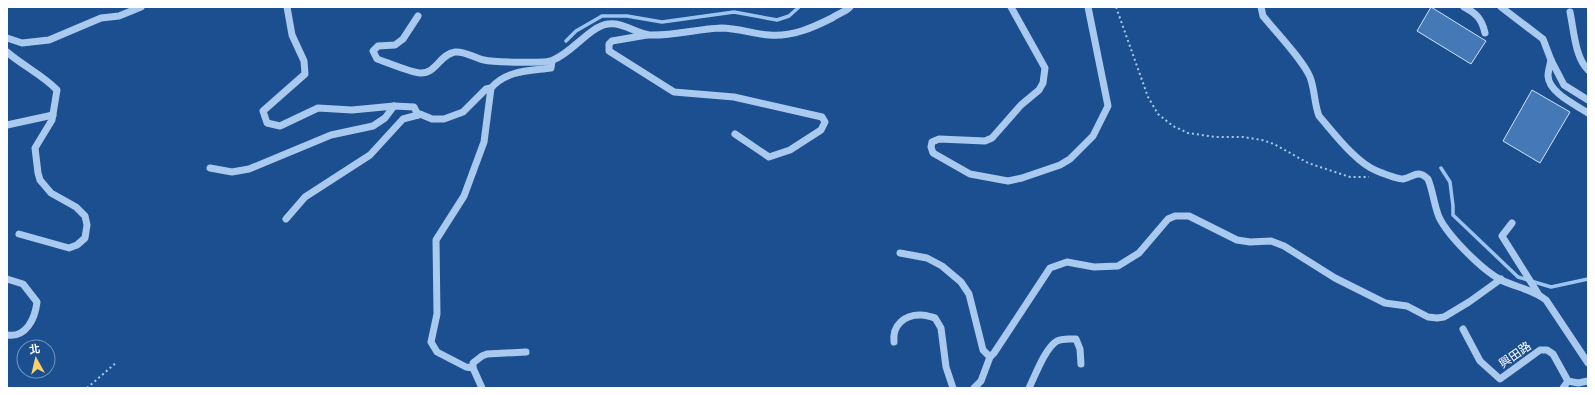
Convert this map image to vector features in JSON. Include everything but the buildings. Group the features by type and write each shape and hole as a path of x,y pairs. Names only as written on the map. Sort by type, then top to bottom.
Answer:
{"lane":[{"path":"7,38 22,43 49,40 101,18 118,16 142,7"},
{"path":"287,7 292,35 304,61 305,74 263,111 267,123 280,126 318,108 352,110 394,106 414,107 418,115"},
{"path":"735,134 768,157 790,150 821,130 825,122 822,117 734,97 674,92 609,51 609,44 612,41 648,34 672,34 720,28 769,35 791,35 815,27 850,7"},
{"path":"1011,7 1045,68 1043,83 1039,90 1021,106 992,138 985,141 939,139 932,142 931,147 933,153 970,174 1008,181 1022,178 1060,165 1070,159 1093,136 1108,106 1088,7"},
{"path":"1261,7 1263,16 1306,69 1314,92 1316,109 1319,116 1362,163 1375,170 1402,179 1416,174 1424,175 1428,179 1439,216 1445,229 1488,272 1501,280 1539,295 1546,300 1588,363"},
{"path":"1263,16 1264,7"},
{"path":"1464,7 1473,12 1483,23 1485,33"},
{"path":"1501,7 1543,39 1551,60 1564,85 1588,100"},
{"path":"1570,12 1577,52 1588,70"},
{"path":"418,16 403,39 395,45 378,46 374,51 377,59 419,74 434,68 446,56 454,52 462,53 485,61 552,61 567,53 599,26 604,25 616,24 648,34"},
{"path":"7,52 19,62 50,82 57,90 52,120 35,148 38,173 40,180 51,193 76,208 85,216 87,225 85,238 77,245 69,248 19,234"},
{"path":"1551,60 1548,76 1552,86 1560,95 1588,113"},
{"path":"286,219 305,197 370,155 403,119 420,114 432,119 444,119 463,112 486,89 491,88 498,81 516,72 551,68 552,61"},
{"path":"473,368 466,367 437,352 431,342 437,314 436,240 464,196 484,142 491,88"},
{"path":"210,168 232,172 249,169 331,134 373,126 385,118 394,106"},
{"path":"7,125 53,115"},
{"path":"974,388 981,380 990,357 1050,268 1067,262 1094,267 1118,266 1139,254 1168,219 1175,216 1189,216 1237,240 1250,242 1271,241 1284,246 1335,278 1385,303 1407,306 1433,318 1444,317 1501,280"},
{"path":"1512,223 1502,236 1539,295"},
{"path":"900,253 927,258 942,266 961,282 969,294 983,350 990,357"},
{"path":"7,279 23,284 37,302 36,312 29,325 22,333 15,336 7,335"},
{"path":"894,342 893,334 896,327 905,318 922,315 935,318 941,328 946,367 953,388"},
{"name":"興田路","path":"1463,329 1480,361 1500,379 1540,350 1547,350 1553,354 1568,381"},
{"path":"1028,388 1045,354 1055,342 1062,339 1076,338 1080,349 1081,364"},
{"path":"482,388 473,368 473,362 487,354 526,352"},
{"path":"1563,388 1568,381 1578,383 1588,381"}],"path":[{"path":"1116,7 1148,97 1158,114 1173,126 1188,133 1216,137 1243,137 1262,140 1274,144 1308,163 1350,177 1372,178"},
{"path":"87,388 117,362"}],"waterway":[{"path":"566,41 576,31 602,16 627,16 662,22 734,12 777,20 789,16 799,7"},
{"path":"1441,168 1450,182 1453,215 1518,277 1551,287 1588,279"}]}
